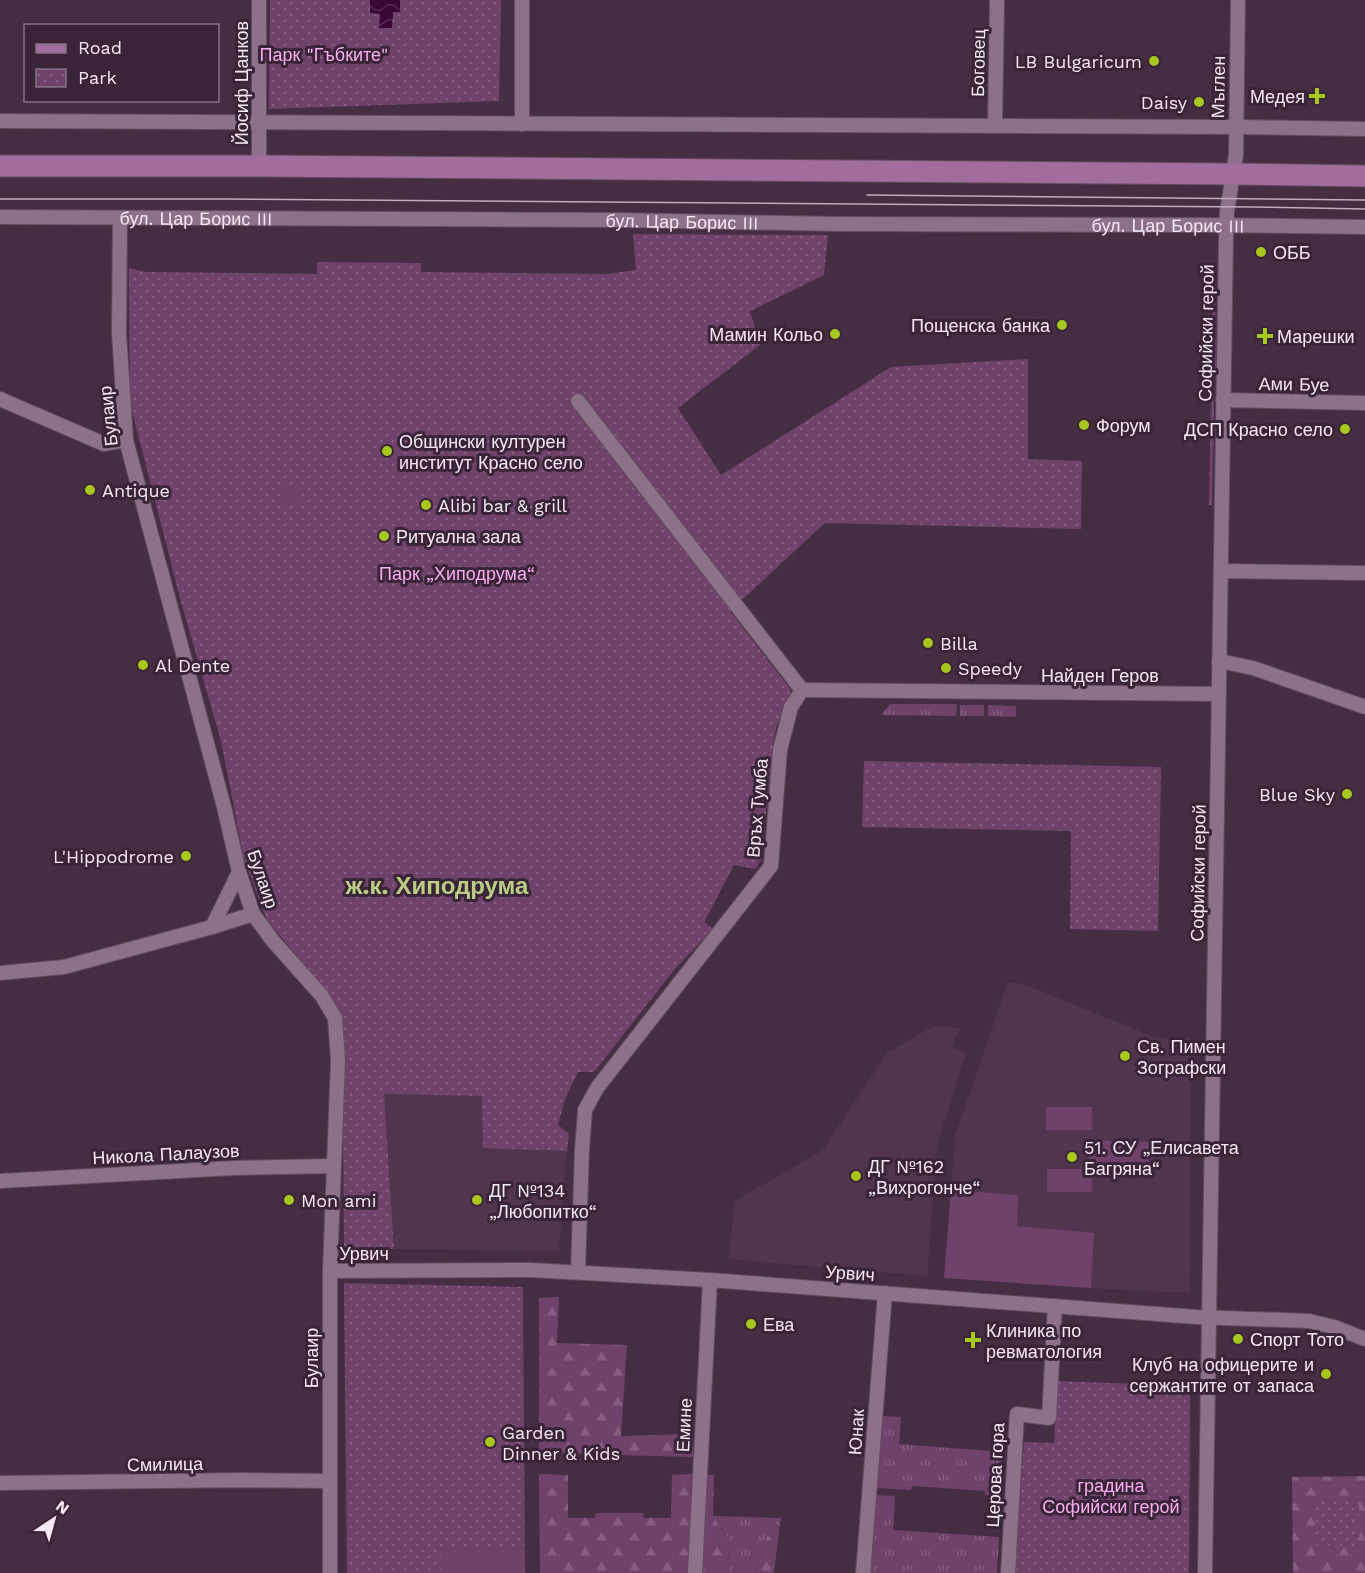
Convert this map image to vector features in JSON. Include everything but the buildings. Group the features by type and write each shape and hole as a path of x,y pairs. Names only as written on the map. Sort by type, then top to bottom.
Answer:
{"main road":[{"path":"0,166 259,166 1365,176"}],"street":[{"name":"Йосиф Цанков","path":"259,0 259,166"},
{"path":"522,0 522,124"},
{"name":"Боговец","path":"995,126 998,0"},
{"name":"Мъглен","path":"1234,174 1238,0"},
{"path":"0,122 1365,129"},
{"name":"Софийски герой","path":"1205,1573 1226,225 1227,207 1234,174"},
{"name":"бул. Цар Борис III","path":"0,217 1365,227"},
{"name":"Булаир","path":"120,218 119,333 126,440 224,807 239,872 253,914 273,941 322,996 335,1018 338,1060 330,1271 330,1573"},
{"path":"0,399 104,444 126,440"},
{"name":"Ами Буе","path":"1223,400 1365,403"},
{"path":"578,402 802,690"},
{"path":"1221,571 1365,573"},
{"path":"1219,661 1253,668 1365,707"},
{"name":"Найден Геров","path":"802,690 1219,694"},
{"name":"Връх Тумба","path":"578,1272 585,1110 597,1088 771,867 780,750 791,707 802,690"},
{"path":"212,927 239,872"},
{"path":"0,973 64,967 253,914"},
{"name":"Никола Палаузов","path":"0,1181 232,1168 334,1166"},
{"name":"Урвич","path":"330,1271 531,1270 710,1280 1209,1317 1309,1321 1334,1327 1365,1339"},
{"name":"Емине","path":"695,1573 710,1280"},
{"name":"Юнак","path":"863,1573 885,1293"},
{"name":"Церова гора","path":"1008,1573 1017,1414 1049,1418 1054,1306"},
{"name":"Смилица","path":"0,1483 329,1481"}],"shaded area":[{"name":"51. СУ „Елисавета Багряна“","path":"1008,982 1023,984 1156,1038 1191,1038 1190,1293 944,1278 955,1136"},
{"name":"ДГ №162 „Вихрогонче“","path":"934,1026 960,1028 952,1047 966,1053 937,1145 927,1276 728,1259 735,1201 822,1151 887,1053"},
{"name":"ДГ №134 „Любопитко“","path":"383,1094 483,1096 483,1148 567,1151 559,1251 394,1249"}],"green space":[{"name":"Парк \"Гъбките\"","path":"270,0 501,0 499,101 269,109"},
{"name":"Парк „Хиподрума“","path":"633,234 828,235 824,275 750,311 760,345 678,408 721,475 891,367 1028,359 1028,459 1082,461 1081,529 825,523 730,611 791,690 776,728 761,860 755,869 734,865 704,922 713,929 674,970 594,1072 578,1072 565,1099 558,1125 569,1134 567,1151 483,1148 482,1096 384,1094 394,1249 344,1248 342,1017 327,992 267,920 244,859 221,741 180,598 130,403 129,268 146,272 317,274 317,262 421,263 421,272 607,274 636,270"},
{"path":"1212,264 1215,264 1216,368 1213,368"},
{"path":"1211,396 1214,396 1212,505 1209,505"},
{"path":"280,487 298,487 298,503 280,503"},
{"path":"890,704 957,704 956,716 881,715"},
{"path":"960,705 984,705 984,716 960,716"},
{"path":"988,705 1016,706 1016,717 988,716"},
{"path":"864,761 1161,767 1158,931 1070,929 1071,831 862,827"},
{"path":"1046,1107 1092,1107 1092,1130 1046,1130"},
{"path":"1089,1140 1150,1142 1149,1169 1088,1166"},
{"path":"1047,1169 1092,1169 1092,1192 1047,1192"},
{"path":"951,1190 1018,1195 1017,1226 1094,1233 1091,1288 944,1278"},
{"path":"344,1283 523,1287 525,1573 347,1573"},
{"path":"559,1297 557,1343 627,1345 621,1436 693,1434 693,1457 539,1453 539,1298"},
{"name":"градина Софийски герой","path":"1057,1381 1190,1386 1189,1573 1015,1573 1024,1442 1054,1443"},
{"path":"882,1416 901,1417 899,1444 1002,1452 999,1496 985,1495 985,1491 912,1486 911,1490 877,1488"},
{"path":"539,1474 568,1475 568,1518 595,1518 596,1513 643,1513 644,1518 671,1518 672,1475 692,1474 688,1573 540,1573"},
{"path":"703,1475 714,1475 713,1516 730,1541 727,1573 698,1573"},
{"path":"1365,1476 1365,1573 1293,1573 1292,1477"},
{"path":"875,1495 895,1496 893,1530 999,1537 997,1573 870,1573"},
{"path":"1316,1498 1359,1499 1359,1546 1315,1545"},
{"path":"713,1516 781,1518 761,1556 755,1573 727,1573 730,1541"},
{"path":"780,1523 774,1573 755,1573 770,1532"},
{"path":"441,1549 520,1549 520,1573 441,1573"}],"water":[{"path":"370,0 400,0 400,12 393,12 392,28 379,28 380,14 370,13"}],"tram line":[{"path":"867,195 1365,200"},
{"path":"0,199 1365,209"}],"place":[{"name":"LB Bulgaricum","path":"1154,61"},
{"name":"Медея","path":"1317,96"},
{"name":"Daisy","path":"1199,102"},
{"name":"ОББ","path":"1261,252"},
{"name":"Пощенска банка","path":"1062,325"},
{"name":"Мамин Кольо","path":"835,334"},
{"name":"Марешки","path":"1265,336"},
{"name":"Форум","path":"1084,425"},
{"name":"ДСП Красно село","path":"1345,429"},
{"name":"Общински културен институт Красно село","path":"387,451"},
{"name":"Antique","path":"90,490"},
{"name":"Alibi bar & grill","path":"426,505"},
{"name":"Ритуална зала","path":"384,536"},
{"name":"Billa","path":"928,643"},
{"name":"Al Dente","path":"143,665"},
{"name":"Speedy","path":"946,668"},
{"name":"Blue Sky","path":"1347,794"},
{"name":"L'Hippodrome","path":"186,856"},
{"name":"Св. Пимен Зографски","path":"1125,1056"},
{"name":"51. СУ „Елисавета Багряна“","path":"1072,1157"},
{"name":"ДГ №162 „Вихрогонче“","path":"856,1176"},
{"name":"Mon ami","path":"289,1200"},
{"name":"ДГ №134 „Любопитко“","path":"477,1200"},
{"name":"Ева","path":"751,1324"},
{"name":"Спорт Тото","path":"1238,1339"},
{"name":"Клиника по ревматология","path":"973,1340"},
{"name":"Клуб на офицерите и сержантите от запаса","path":"1326,1374"},
{"name":"Garden Dinner & Kids","path":"490,1442"}],"district":[{"name":"ж.к. Хиподрума","path":"437,886"}]}
